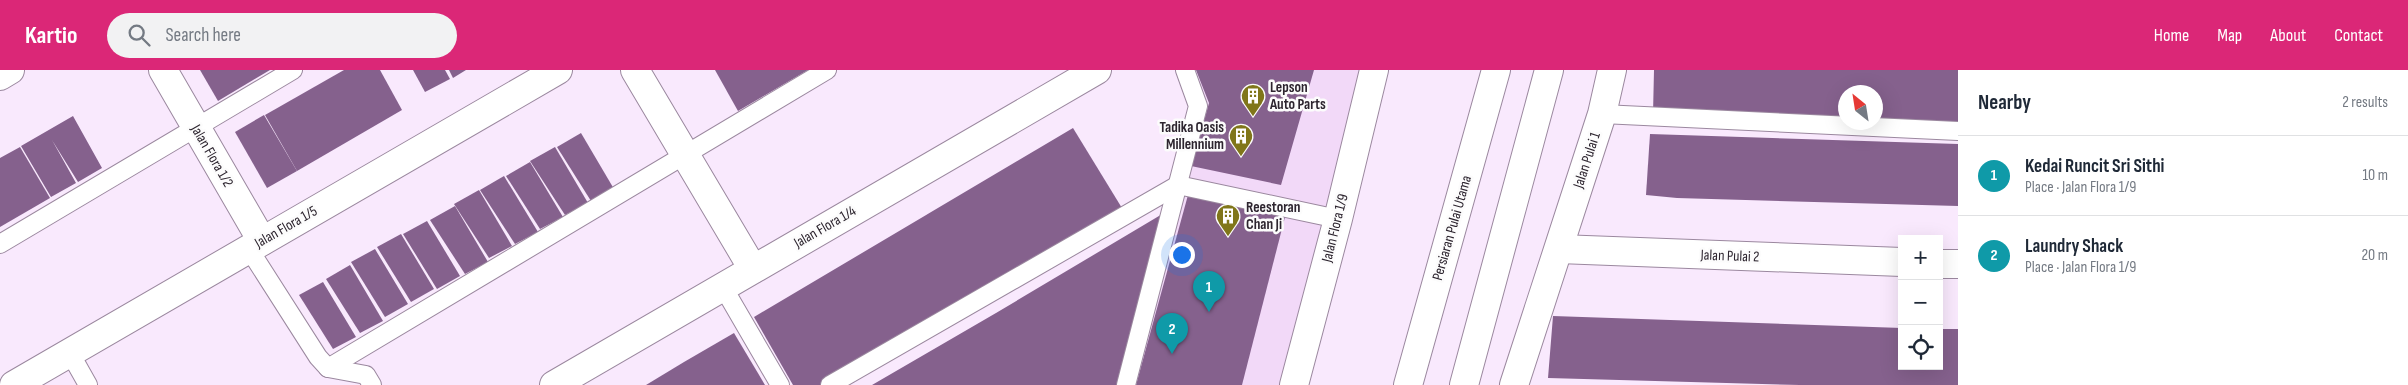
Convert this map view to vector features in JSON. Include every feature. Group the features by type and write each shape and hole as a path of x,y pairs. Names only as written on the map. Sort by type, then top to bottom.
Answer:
{"street":[{"path":"0,76 10,70"},
{"name":"Jalan Flora 1/2","path":"163,70 196,128 256,245"},
{"name":"Jalan Flora 1/5","path":"14,385 558,70"},
{"path":"635,70 753,269"},
{"name":"Jalan Flora 1/4","path":"554,385 1096,70"},
{"name":"Jalan Flora 1/9","path":"1294,385 1338,219 1374,70"},
{"name":"Persiaran Pulai Utama","path":"1408,385 1496,70"},
{"path":"1464,385 1549,70"},
{"name":"Jalan Pulai 1","path":"1514,385 1602,114 1612,70"},
{"name":"Jalan Pulai 2","path":"1558,249 1898,262"},
{"path":"1943,264 1958,264"}],"lane":[{"path":"0,244 293,70"},
{"path":"328,368 827,70"},
{"path":"1126,385 1198,106 1186,70"},
{"path":"1602,114 1958,131"},
{"path":"830,385 1178,185 1338,219"},
{"path":"256,245 318,357 328,368 366,375 372,385"},
{"path":"723,287 780,385"},
{"path":"70,353 88,385"}],"shaded area":[{"path":"1179,70 1385,70 1305,385 1119,385 1191,106"}],"building":[{"path":"200,70 270,70 218,101"},
{"path":"344,70 380,70 402,110 297,171 265,115"},
{"path":"413,70 445,70 450,79 425,92"},
{"path":"449,70 466,70 453,78"},
{"path":"715,70 808,70 738,111"},
{"path":"1196,70 1314,70 1281,185 1191,166 1209,103"},
{"path":"1654,70 1958,70 1958,122 1883,120 1883,85 1838,85 1838,119 1653,114"},
{"path":"264,115 297,171 267,188 235,132"},
{"path":"73,116 102,168 78,182 52,140 76,183 51,197 21,146"},
{"path":"1073,128 1125,213 836,385 793,385 754,317"},
{"path":"581,133 614,189 591,201 557,147"},
{"path":"1650,134 1958,144 1958,206 1677,198 1646,195"},
{"path":"20,147 50,198 0,227 0,158"},
{"path":"555,147 588,203 565,215 530,161"},
{"path":"530,162 563,217 540,229 506,176"},
{"path":"504,176 538,232 515,244 480,190"},
{"path":"479,190 512,246 489,258 454,204"},
{"path":"1188,195 1285,217 1242,385 1136,385"},
{"path":"455,206 488,262 465,274 430,220"},
{"path":"1164,213 1118,385 872,385 996,313"},
{"path":"427,221 460,276 437,289 403,234"},
{"path":"401,234 434,289 411,302 377,247"},
{"path":"375,249 408,304 385,317 351,262"},
{"path":"350,265 383,321 360,333 326,279"},
{"path":"323,282 356,337 333,349 299,295"},
{"path":"1553,316 1898,328 1898,370 1943,370 1943,329 1958,329 1958,385 1800,385 1548,378"},
{"path":"734,333 765,385 646,385 684,362"}],"place":[{"name":"Lepson Auto Parts","path":"1253,117"},
{"name":"Tadika Oasis Millennium","path":"1241,157"},
{"name":"Reestoran Chan Ji","path":"1228,237"},
{"name":"Kedai Runcit Sri Sithi","path":"1209,312"},
{"name":"Laundry Shack","path":"1172,354"}]}
